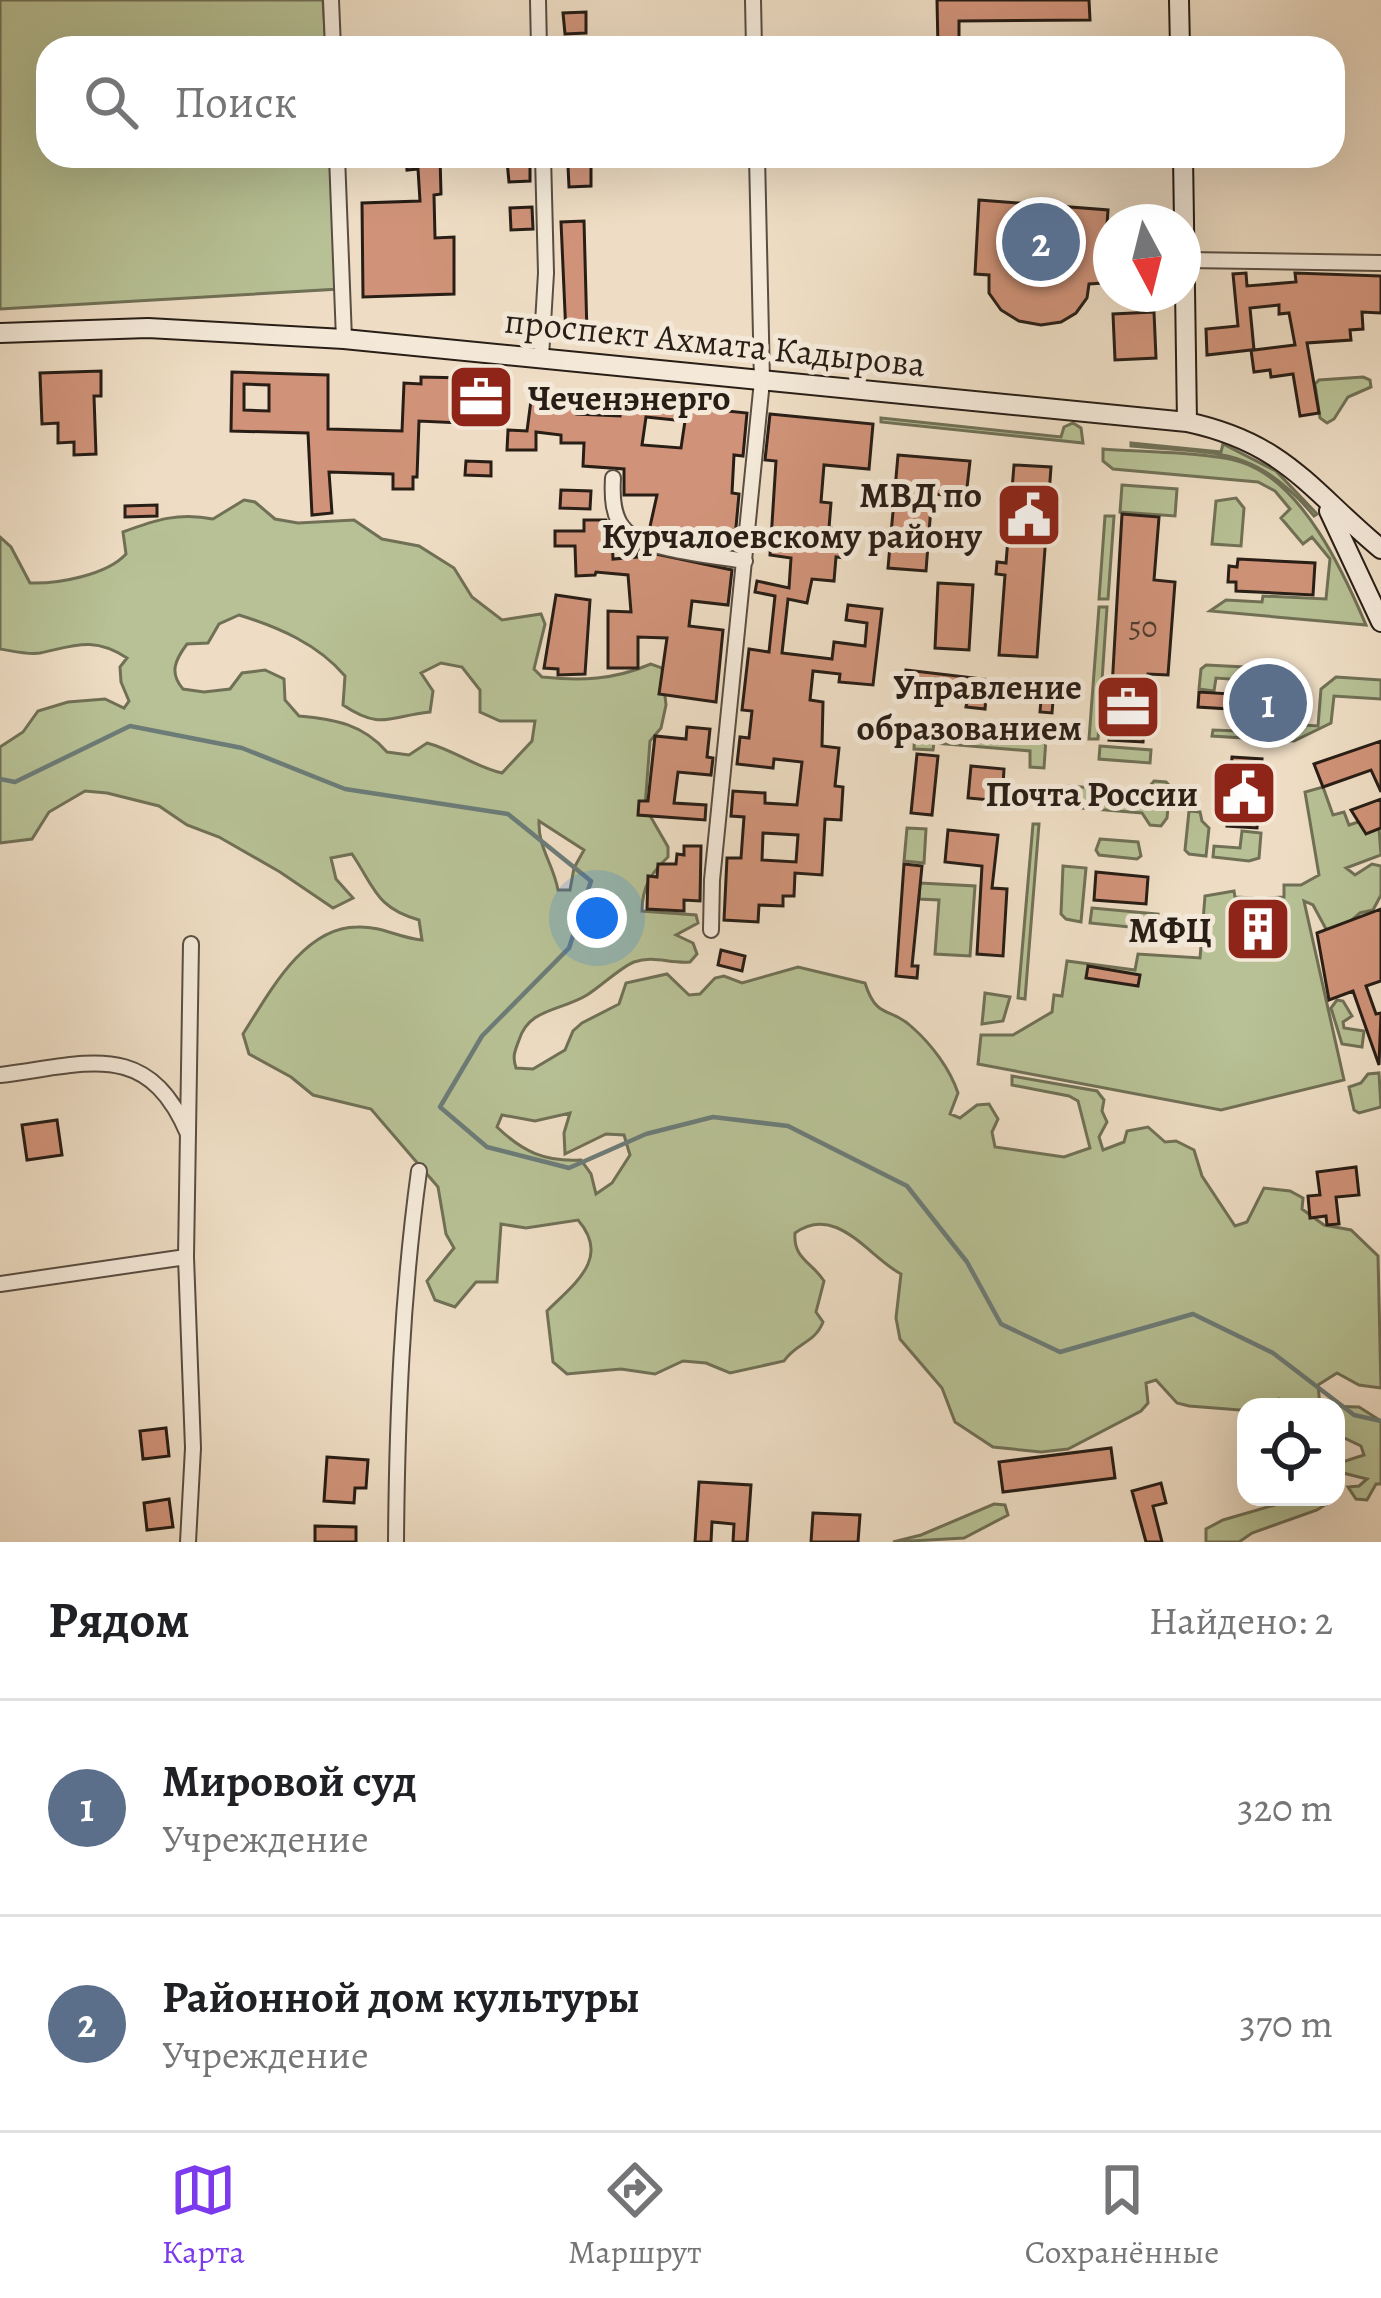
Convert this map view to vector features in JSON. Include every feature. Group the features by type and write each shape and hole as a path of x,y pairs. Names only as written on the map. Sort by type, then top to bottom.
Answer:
{"main road":[{"path":"1179,0 1180,36"},
{"path":"1183,168 1184,204"},
{"path":"1186,312 1187,422"},
{"name":"проспект Ахмата Кадырова","path":"0,333 148,328 344,339 1187,422 1224,430 1264,447 1298,470 1325,501 1381,549"},
{"path":"1325,501 1381,622"}],"street":[{"path":"331,0 332,36"},
{"path":"538,0 539,36"},
{"path":"753,0 754,36"},
{"path":"337,168 344,339"},
{"path":"541,357 546,273 543,168"},
{"path":"711,930 712,880 762,381 757,168"},
{"path":"1201,260 1381,263"},
{"path":"613,478 612,498 627,533 645,541 745,561"},
{"path":"188,1542 193,1448 186,1257 191,944"},
{"path":"0,1076 106,1062 133,1067 157,1084 177,1109 190,1139"},
{"path":"396,1542 400,1352 419,1171"},
{"path":"0,1284 186,1257"}],"green space":[{"path":"0,0 323,0 325,36 36,36 36,168 332,168 339,289 0,309"},
{"path":"1363,377 1371,387 1348,397 1334,419 1327,423 1320,418 1315,384 1319,380"},
{"path":"881,418 1061,437 1064,427 1073,423 1081,428 1083,443 881,422"},
{"path":"1131,443 1221,452 1223,444 1276,471 1317,514 1253,465 1211,453"},
{"path":"1103,449 1215,457 1244,463 1265,474 1285,490 1319,532 1366,625 1210,611 1226,600 1262,602 1263,596 1326,599 1330,559 1312,537 1303,544 1281,518 1290,509 1275,491 1258,482 1113,469 1103,461"},
{"path":"1122,485 1177,489 1175,516 1120,512"},
{"path":"1236,498 1244,508 1241,546 1212,544 1216,501"},
{"path":"244,500 255,502 275,519 298,523 354,520 382,539 419,546 454,568 472,597 502,620 541,614 545,624 534,669 542,677 597,678 651,664 662,668 666,705 661,728 650,741 645,807 668,847 668,857 649,881 642,911 696,915 698,923 676,935 693,943 697,954 690,962 634,962 587,995 538,1016 519,1040 516,1068 533,1069 565,1050 582,1023 619,1004 626,983 667,974 689,995 700,994 715,978 724,976 742,983 798,967 865,983 874,1003 913,1028 945,1066 958,1093 950,1114 960,1118 977,1105 989,1104 998,1119 992,1132 995,1147 1064,1157 1090,1148 1078,1101 1012,1085 1012,1076 1097,1091 1104,1100 1107,1122 1099,1137 1103,1150 1124,1142 1127,1131 1148,1127 1165,1142 1176,1141 1194,1150 1202,1176 1235,1226 1247,1222 1264,1188 1290,1191 1303,1198 1302,1209 1324,1225 1351,1230 1378,1256 1381,1388 1359,1385 1337,1373 1318,1385 1319,1398 1237,1398 1237,1410 1177,1403 1156,1380 1146,1383 1148,1403 1141,1411 1068,1449 1041,1452 993,1447 955,1422 942,1388 900,1339 896,1318 901,1274 851,1236 824,1224 795,1233 800,1255 824,1281 816,1312 823,1322 820,1329 784,1361 730,1373 706,1363 683,1361 655,1374 621,1369 567,1374 553,1362 547,1311 578,1280 590,1258 591,1246 578,1220 526,1228 501,1224 497,1282 476,1282 455,1307 435,1300 427,1281 454,1248 446,1234 438,1187 371,1109 313,1095 249,1054 243,1034 289,966 320,938 357,927 422,940 419,920 385,903 352,854 331,858 336,879 353,898 333,908 280,872 159,806 107,793 85,791 49,812 32,839 0,843 0,747 23,732 38,711 105,699 124,708 129,701 120,667 127,658 115,651 84,645 35,653 0,649 0,537 11,547 30,583 54,582 95,573 118,561 126,554 123,532 189,516 213,519","holes":["239,615 283,631 323,655 345,676 343,705 367,718 386,720 430,712 433,691 421,673 441,663 462,667 480,690 480,712 500,721 535,721 532,741 502,773 427,743 409,755 387,752 347,725 299,716 285,700 284,679 265,670 242,673 230,689 204,692 183,689 176,677 175,666 187,644 208,643 219,624","539,821 584,850 570,890 558,890","570,1113 565,1154 606,1134 624,1135 630,1155 612,1183 596,1194 581,1160 535,1154 497,1127 502,1115 535,1121"]},
{"path":"1105,516 1114,516 1108,599 1099,599"},
{"path":"1099,607 1107,607 1098,739 1089,739"},
{"path":"1206,665 1244,667 1243,680 1216,678 1214,691 1199,689 1201,669"},
{"path":"1336,677 1381,680 1381,699 1334,696 1331,723 1294,741 1212,736 1213,730 1239,731 1241,721 1318,726 1321,689"},
{"path":"915,725 1046,738 1044,768 1030,767 1030,751 934,743 933,750 914,749"},
{"path":"1100,746 1151,750 1150,763 1099,759"},
{"path":"1154,781 1170,786 1167,818 1161,826 1150,825 1142,813 1068,807 1070,786 1145,792"},
{"path":"1323,787 1333,815 1344,812 1349,825 1361,821 1379,828 1381,855 1346,868 1355,875 1372,864 1381,866 1381,895 1373,910 1360,913 1337,933 1326,929 1313,905 1304,901 1344,1080 1221,1110 978,1064 981,1035 1013,1035 1052,1012 1054,995 1062,996 1067,961 1135,970 1138,954 1200,958 1205,896 1234,891 1235,897 1253,898 1253,907 1234,907 1234,948 1283,949 1284,907 1268,907 1268,898 1284,897 1284,885 1301,885 1319,875 1305,792"},
{"path":"1189,811 1200,812 1209,828 1206,856 1185,850"},
{"path":"1033,824 1039,824 1025,999 1018,998"},
{"path":"907,828 926,829 924,863 904,861"},
{"path":"1242,831 1261,833 1259,858 1213,857 1214,846 1240,848"},
{"path":"1100,839 1138,842 1141,856 1099,855"},
{"path":"1063,866 1086,868 1081,922 1061,914"},
{"path":"920,883 975,886 970,956 935,954 939,900 919,899"},
{"path":"1092,908 1158,914 1157,923 1149,929 1090,923"},
{"path":"985,993 1010,997 1003,1021 982,1024"},
{"path":"1337,1000 1343,1001 1352,1016 1343,1022 1344,1028 1364,1031 1362,1047 1342,1044 1331,1008"},
{"path":"1379,1073 1381,1107 1359,1113 1349,1087 1368,1074"},
{"path":"1345,1407 1359,1407 1381,1421 1381,1484 1376,1484 1367,1500 1356,1499 1348,1487 1367,1479 1345,1474 1345,1461 1364,1455 1361,1446 1345,1438"},
{"path":"994,1504 1005,1505 1008,1515 964,1538 893,1542 921,1535"},
{"path":"1271,1506 1324,1506 1239,1542 1206,1542 1206,1529"}],"building":[{"path":"937,0 1089,0 1090,20 959,21 959,36 938,36"},
{"path":"586,12 586,33 565,34 563,13"},
{"path":"407,168 440,168 441,194 434,195 435,238 454,237 454,294 363,297 362,203 420,201 418,169"},
{"path":"508,168 530,168 530,181 509,182"},
{"path":"568,168 591,168 591,186 569,187"},
{"path":"979,200 1093,209 1093,284 1076,313 1061,322 1019,321 1001,310 989,293 989,275 975,274"},
{"path":"532,207 533,229 511,230 510,208"},
{"path":"584,221 587,334 566,335 561,222"},
{"path":"1246,273 1247,286 1296,282 1295,273 1381,276 1381,313 1362,312 1363,329 1350,330 1351,340 1307,343 1319,413 1300,416 1293,374 1271,377 1270,370 1254,372 1251,350 1207,355 1206,329 1238,326 1233,274","holes":["1279,305 1279,314 1289,313 1295,345 1254,350 1250,308"]},
{"path":"1154,312 1156,358 1115,360 1113,314"},
{"path":"101,371 101,396 94,396 96,454 74,455 74,442 58,443 58,423 42,424 40,373"},
{"path":"232,372 328,375 328,429 402,431 404,383 421,384 421,377 466,378 465,386 498,387 497,408 482,407 482,424 419,421 413,489 393,489 393,474 329,472 332,513 312,515 308,433 231,431","holes":["244,384 269,385 269,411 244,410"]},
{"path":"532,393 552,395 551,407 578,407 577,414 620,416 621,400 747,413 743,456 734,455 732,493 739,494 735,538 729,537 728,547 649,531 657,495 624,495 624,469 583,466 584,443 561,443 561,435 536,432 536,450 507,450 508,430 527,431","holes":["646,417 685,421 681,448 642,445"]},
{"path":"770,414 873,424 869,469 824,465 821,502 831,503 829,528 839,529 838,541 848,542 847,558 836,557 834,581 812,579 807,603 788,599 782,653 832,659 834,642 865,646 867,623 846,620 848,605 882,609 873,685 839,682 840,674 813,671 810,700 823,702 822,746 839,748 835,786 843,787 841,820 825,819 822,875 795,873 794,896 783,896 783,906 759,905 758,922 724,920 727,858 741,858 744,817 731,816 733,791 765,793 765,803 797,805 802,762 774,759 773,768 737,764 740,737 749,738 752,711 742,710 749,649 769,652 775,596 755,592 757,581 789,588 791,558 770,555 776,461 765,460","holes":["763,833 798,835 796,862 762,860"]},
{"path":"898,455 970,461 966,497 932,494 926,571 888,568"},
{"path":"466,461 491,462 491,476 465,475"},
{"name":"МВД по Курчалоевскому району","path":"1014,465 1051,467 1037,657 999,655 1005,575 996,574 997,562 1006,563"},
{"path":"561,490 591,491 590,509 560,508"},
{"path":"157,505 157,516 125,517 125,506"},
{"path":"1122,514 1159,517 1154,580 1175,582 1168,675 1148,674 1143,742 1109,740"},
{"path":"584,520 606,520 612,532 613,559 637,557 637,550 732,570 728,605 692,601 689,626 723,630 716,702 659,694 667,638 638,637 638,668 608,668 608,611 631,612 628,575 596,572 576,576 575,546 555,546 555,531 584,531"},
{"path":"1238,559 1315,563 1313,595 1236,591 1236,582 1228,582 1229,566 1237,567"},
{"path":"938,583 973,585 969,650 935,648"},
{"path":"556,595 590,600 585,674 558,675 558,669 544,668"},
{"path":"906,670 1008,682 1006,701 986,698 985,709 966,707 968,696 904,689"},
{"path":"1231,683 1308,687 1306,723 1229,719 1229,709 1198,707 1199,692 1230,694"},
{"path":"1042,688 1054,689 1052,713 1040,712"},
{"path":"687,727 710,729 707,757 713,758 711,775 678,772 674,803 706,805 705,820 638,815 639,801 648,801 655,736 686,739"},
{"path":"1381,741 1381,792 1371,770 1323,787 1314,764"},
{"path":"917,754 938,756 932,815 911,813"},
{"name":"Почта России","path":"1232,757 1262,759 1257,828 1227,826"},
{"path":"971,766 1004,769 1002,801 968,798"},
{"path":"1381,799 1381,828 1366,834 1351,810"},
{"path":"948,830 998,835 992,888 1007,889 1003,956 977,954 982,866 945,862"},
{"path":"684,846 701,846 700,901 684,900 684,911 647,909 648,876 657,877 658,864 676,864 677,854 684,855"},
{"path":"904,864 922,866 912,966 918,966 917,978 896,976"},
{"path":"1096,872 1148,877 1146,904 1094,900"},
{"path":"1381,909 1381,981 1366,986 1376,1014 1381,1013 1379,1065 1353,991 1329,1000 1317,933"},
{"name":"МФЦ","path":"1240,916 1276,916 1275,942 1240,941"},
{"path":"721,950 745,956 742,971 718,965"},
{"path":"1088,966 1140,975 1138,986 1086,978"},
{"path":"57,1120 62,1155 27,1160 22,1125"},
{"path":"1356,1167 1359,1195 1336,1197 1339,1224 1327,1225 1326,1216 1310,1218 1308,1196 1320,1195 1317,1172"},
{"path":"166,1428 169,1456 143,1459 140,1431"},
{"path":"1111,1448 1115,1478 1003,1492 999,1462"},
{"path":"327,1457 368,1460 366,1488 355,1488 354,1503 324,1501"},
{"path":"699,1482 751,1485 747,1542 733,1542 734,1524 712,1522 711,1542 695,1542"},
{"path":"1161,1483 1166,1503 1153,1506 1162,1542 1146,1542 1132,1491"},
{"path":"169,1499 173,1527 147,1530 144,1503"},
{"path":"813,1513 860,1515 858,1542 811,1542"},
{"path":"315,1526 356,1527 356,1542 315,1542"}],"waterway":[{"path":"0,779 15,782 130,726 242,748 345,789 508,814 591,881 569,948 482,1036 440,1107 487,1147 569,1168 646,1134 713,1117 788,1126 907,1186 967,1262 1001,1324 1060,1352 1193,1314 1273,1353 1354,1415 1381,1421"}],"place":[{"name":"Районной дом культуры","path":"1041,242"},
{"name":"Чеченэнерго","path":"481,397"},
{"name":"МВД по Курчалоевскому району","path":"1029,515"},
{"name":"Мировой суд","path":"1268,703"},
{"name":"Управление образованием","path":"1128,707"},
{"name":"Почта России","path":"1244,793"},
{"name":"МФЦ","path":"1258,929"}]}
